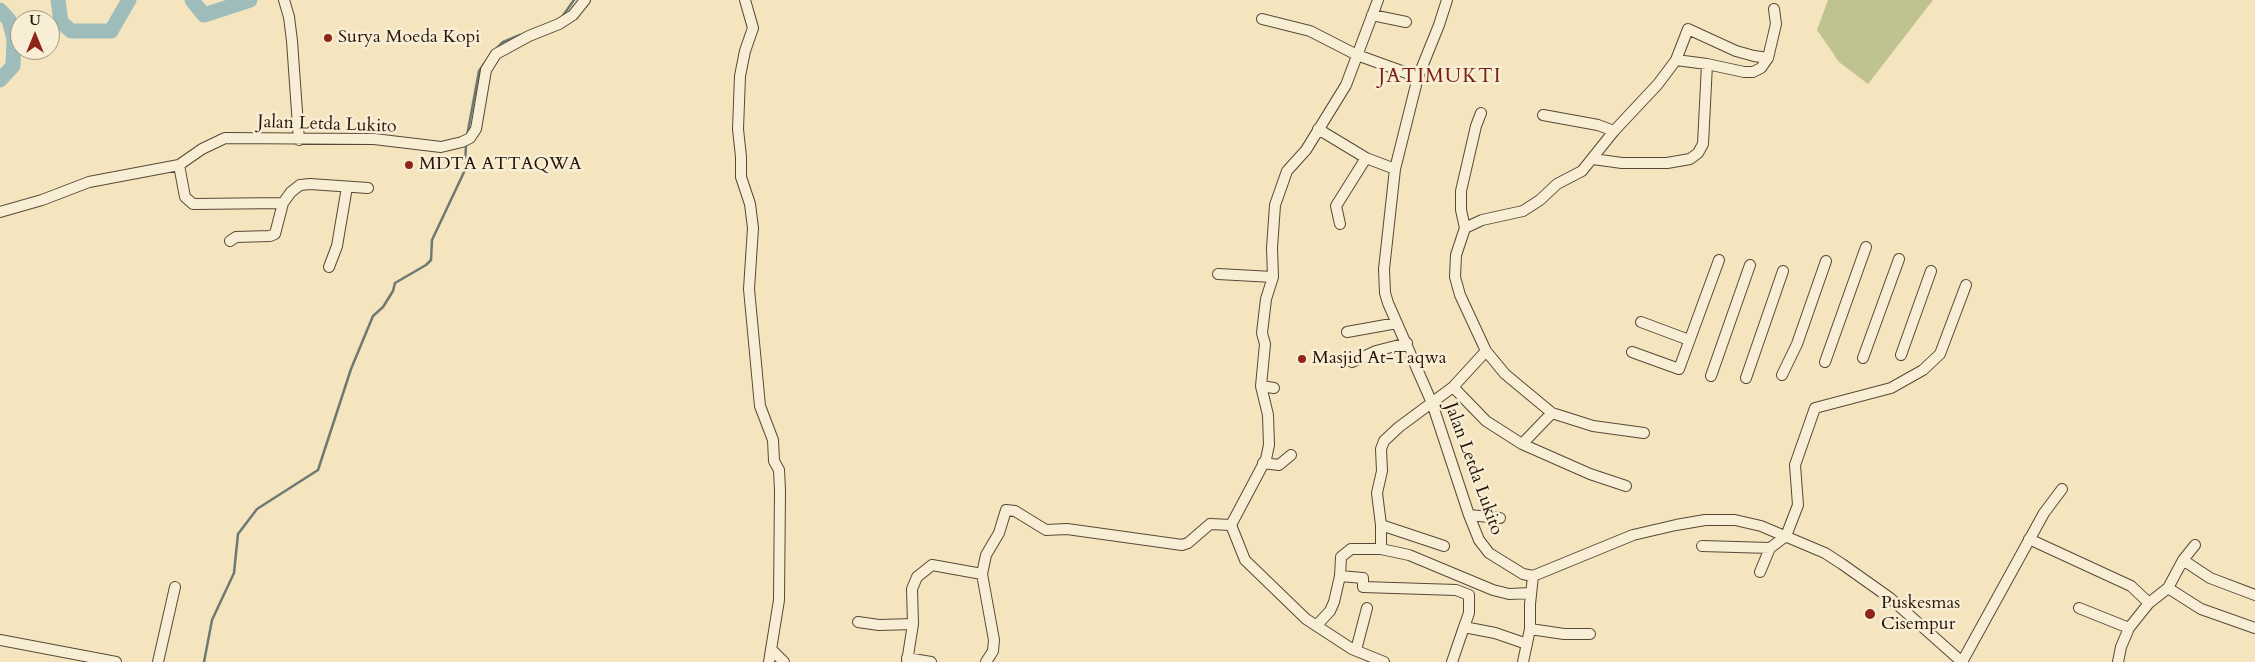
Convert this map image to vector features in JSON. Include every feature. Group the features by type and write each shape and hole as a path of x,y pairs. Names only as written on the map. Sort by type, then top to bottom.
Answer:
{"street":[{"path":"284,0 289,17 292,40 299,140"},
{"name":"Jalan Letda Lukito","path":"0,212 42,200 89,182 179,165 202,149 225,138 299,140 374,139 442,147 466,140 476,129 486,70 496,54 529,36 560,24 573,15 585,0"},
{"path":"745,0 753,28 745,51 740,76 738,129 741,157 740,177 750,204 752,222 749,289 760,406 773,440 774,461 778,470 780,490 779,600 769,662"},
{"path":"1378,0 1346,84 1306,150 1287,171 1275,205 1272,248 1273,277 1264,313 1262,333 1265,344 1261,386 1269,428 1269,445 1263,463 1231,525 1245,560 1306,619 1356,650 1384,662"},
{"name":"Jalan Letda Lukito","path":"1447,0 1418,77 1395,169 1384,269 1386,298 1432,403 1479,540 1489,554 1524,574 1533,576"},
{"path":"1676,60 1707,64 1733,71 1753,72 1761,68 1768,58 1776,24 1774,8"},
{"path":"1372,14 1406,22"},
{"path":"1262,19 1310,30 1357,55 1418,77"},
{"path":"1465,228 1482,220 1523,211 1540,200 1557,184 1582,171 1614,131 1658,84 1676,60 1688,29 1736,51 1768,58"},
{"path":"1593,159 1622,163 1667,163 1690,159 1698,153 1703,144 1707,64"},
{"path":"1481,114 1476,126 1461,191 1461,210 1465,228 1456,255 1455,277 1460,295 1486,351 1505,374 1552,413 1593,426 1644,433"},
{"path":"1543,115 1598,125 1614,131"},
{"path":"1318,129 1366,158 1395,169"},
{"path":"1340,224 1336,206 1366,158"},
{"path":"179,165 184,193 190,203 284,203"},
{"path":"230,241 236,238 275,234 284,203 291,192 300,185 318,183 368,188"},
{"path":"329,267 337,246 347,186"},
{"path":"1825,362 1866,247"},
{"path":"1863,358 1899,259"},
{"path":"1632,352 1679,369 1719,260"},
{"path":"1782,375 1815,280 1826,261 1797,344 1788,359"},
{"path":"1711,376 1750,266"},
{"path":"1901,355 1931,271"},
{"path":"1746,378 1783,272"},
{"path":"1218,274 1273,277"},
{"path":"1760,572 1770,548 1786,536 1798,505 1795,465 1815,408 1891,388 1923,370 1940,354 1966,285"},
{"path":"1347,332 1396,322"},
{"path":"1641,322 1689,340"},
{"path":"1352,362 1376,351 1407,343"},
{"path":"1380,549 1381,525 1378,494 1382,471 1381,449 1384,441 1399,426 1453,387 1486,351"},
{"path":"1261,386 1274,388"},
{"path":"1453,387 1486,421 1522,444 1590,474 1626,486"},
{"path":"1522,444 1552,413"},
{"path":"1263,463 1279,465 1291,455"},
{"path":"1523,662 1530,629 1533,576 1633,535 1705,520 1736,520 1761,526 1825,553 1890,598 1962,662 2044,513 2062,489"},
{"path":"986,662 993,651 994,640 982,574 986,555 999,533 1008,509 1046,530 1067,529 1182,545 1188,543 1210,524 1231,525"},
{"path":"1469,515 1500,518"},
{"path":"1381,525 1444,546"},
{"path":"2029,539 2131,586 2149,604"},
{"path":"2118,662 2121,647 2129,628 2149,604 2168,588 2195,545"},
{"path":"1702,546 1770,548"},
{"path":"1317,625 1330,611 1340,576 1341,557 1351,549 1380,549 1410,555 1493,590 1509,594 1531,593"},
{"path":"2184,560 2210,578 2255,595"},
{"path":"931,662 907,660 913,624 912,589 917,577 932,565 982,574"},
{"path":"1340,576 1363,578 1363,587 1456,590 1469,594 1469,613 1452,662"},
{"path":"158,662 175,587"},
{"path":"2168,588 2201,609 2255,628"},
{"path":"1356,650 1367,608"},
{"path":"2080,608 2129,628"},
{"path":"858,622 879,625 913,624"},
{"path":"1464,627 1495,633 1527,644"},
{"path":"1530,629 1564,634 1590,634"},
{"path":"0,640 116,662"},
{"path":"772,650 784,662"}],"green space":[{"path":"1828,0 1933,0 1868,84 1839,62 1817,30"}],"waterway":[{"path":"58,0 61,22 71,31 111,31 129,0"},
{"path":"192,0 204,15 250,0"},
{"path":"562,17 574,0"},
{"path":"0,10 9,20 14,39 13,66 0,80"},
{"path":"495,50 503,42 520,35"},
{"path":"467,136 479,71 491,54"},
{"path":"204,662 212,620 234,573 238,534 257,509 318,470 351,369 373,316 383,307 393,291 395,283 426,265 431,260 432,240 465,170 466,143"}],"place":[{"name":"Surya Moeda Kopi","path":"328,38"},
{"name":"MDTA ATTAQWA","path":"409,165"},
{"name":"Masjid At-Taqwa","path":"1302,359"},
{"name":"Puskesmas Cisempur","path":"1870,614"}],"district":[{"name":"JATIMUKTI","path":"1440,77"}]}
